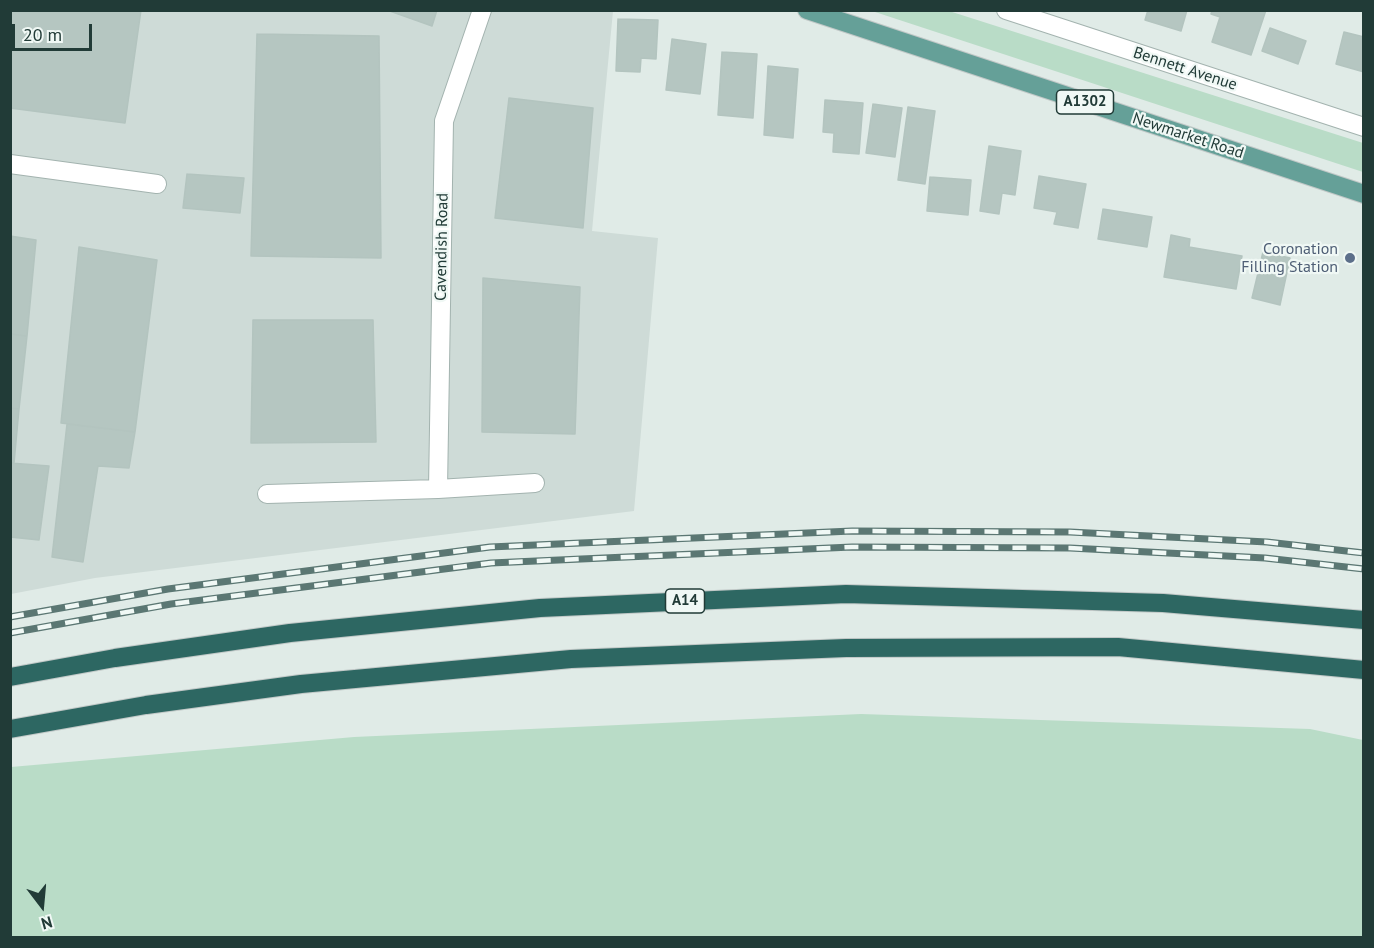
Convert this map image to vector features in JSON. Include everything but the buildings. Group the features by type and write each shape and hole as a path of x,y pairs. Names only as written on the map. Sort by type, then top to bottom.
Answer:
{"highway":[{"name":"A14","path":"10,677 115,658 291,633 540,608 846,594 1163,603 1364,620"},
{"path":"10,729 146,705 301,684 583,659 846,648 1118,647 1364,670"}],"main road":[{"name":"Newmarket Road","path":"807,10 1364,194"}],"street":[{"name":"Cavendish Road","path":"438,489 444,121 482,10"},
{"name":"Bennett Avenue","path":"1006,10 1364,127"},
{"path":"10,164 157,184"},
{"path":"267,494 438,489 535,483"}],"shaded area":[{"path":"11,11 613,11 592,231 658,238 634,511 95,578 11,594"}],"green space":[{"path":"872,11 949,11 1363,143 1363,172"},
{"path":"861,714 1310,729 1363,740 1363,937 11,937 11,767 354,737"}],"railway":[{"path":"10,617 168,589 490,547 852,531 1070,532 1267,542 1364,553"},
{"path":"10,633 171,604 491,563 852,547 1070,548 1265,558 1364,569"}],"place":[{"name":"Coronation Filling Station","path":"1350,258"}]}
